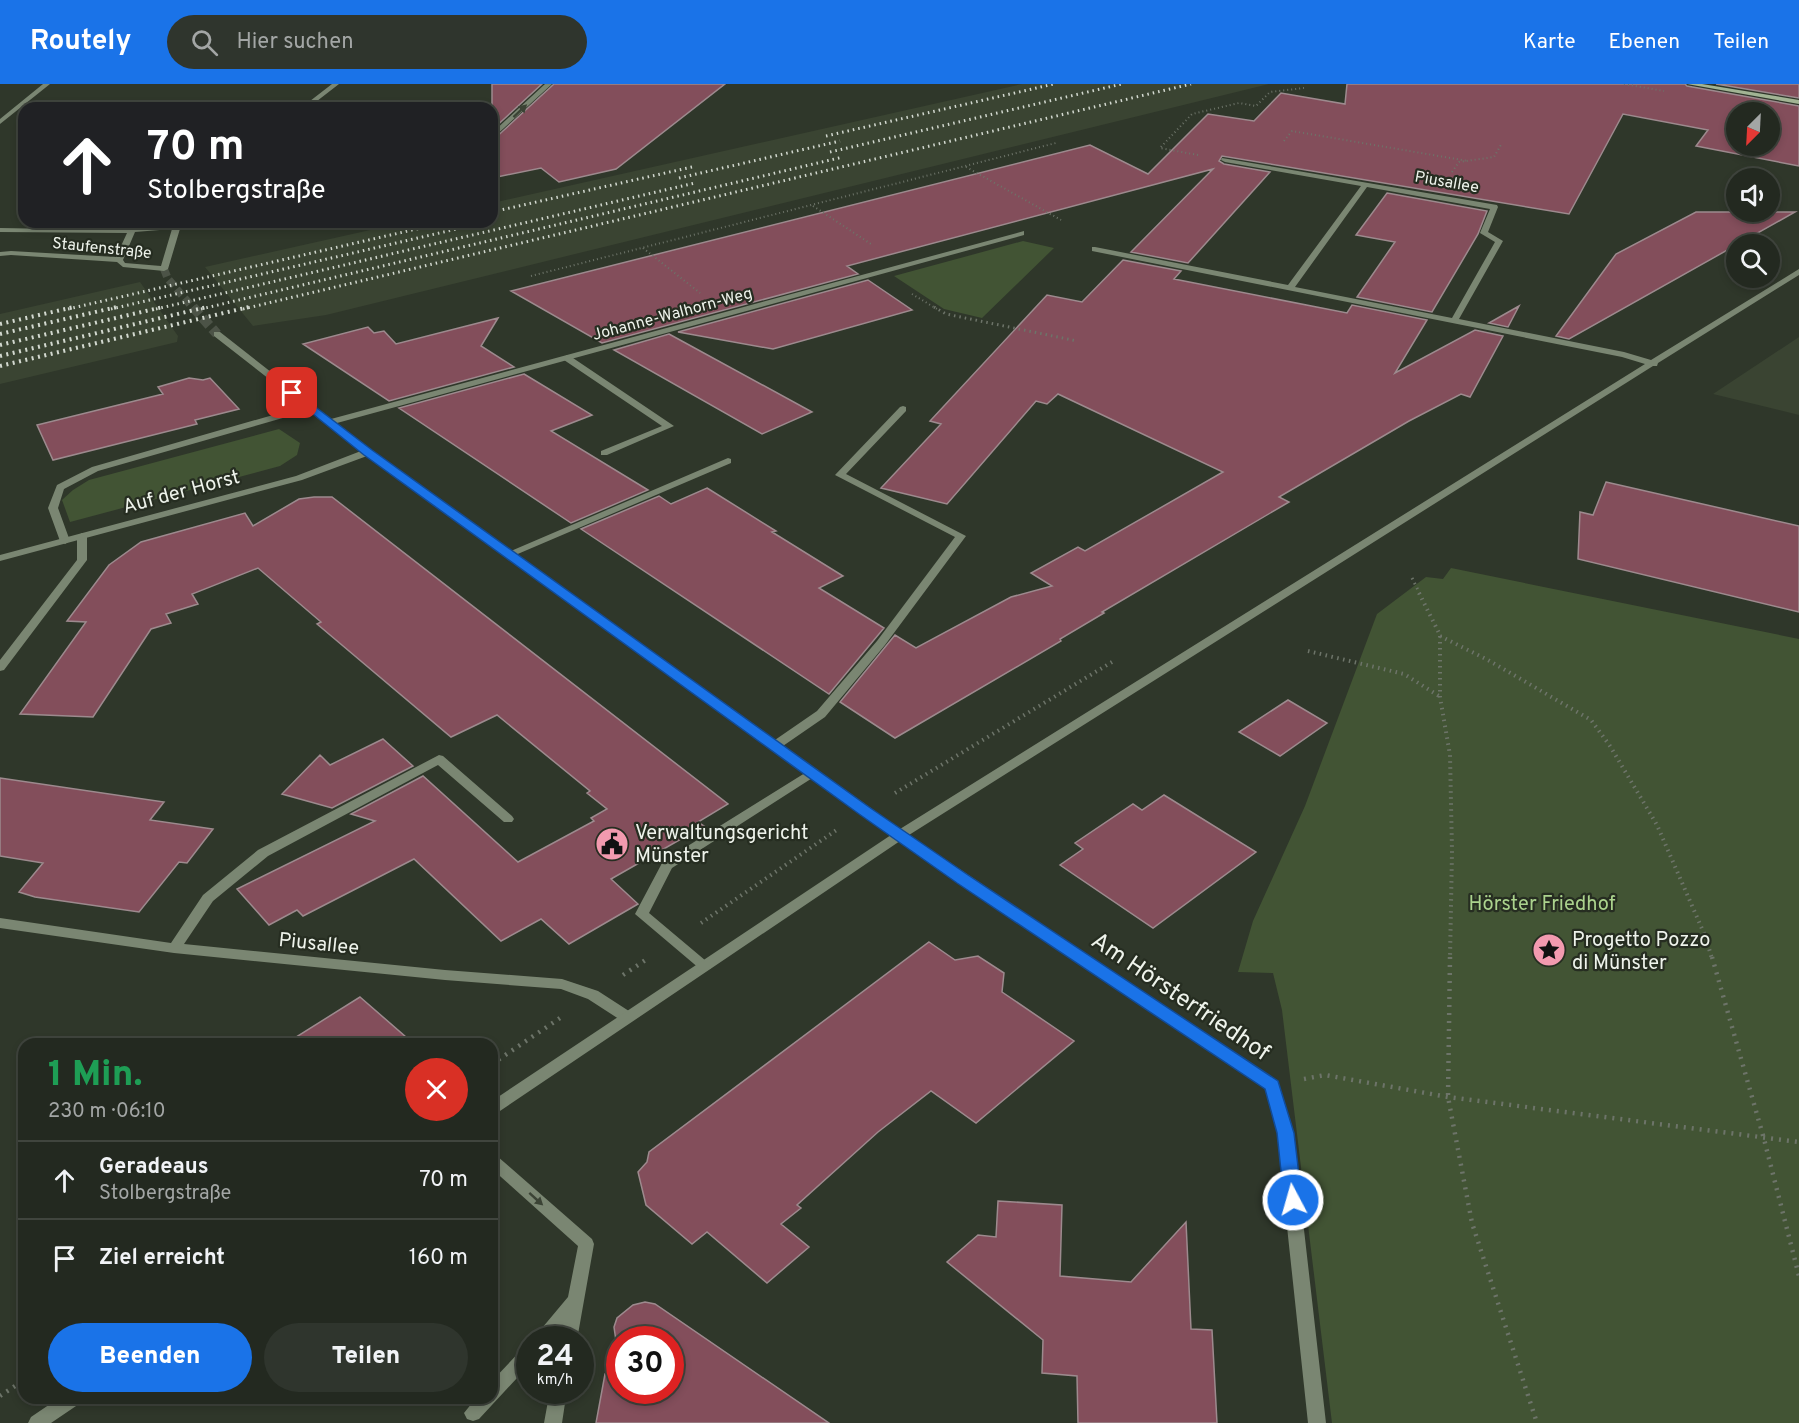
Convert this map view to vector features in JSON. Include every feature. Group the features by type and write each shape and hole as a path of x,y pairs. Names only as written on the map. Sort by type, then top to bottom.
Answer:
{"main road":[{"path":"1690,84 1799,102"}],"street":[{"path":"25,102 48,84"},
{"path":"312,102 336,84"},
{"path":"498,132 549,84"},
{"path":"0,122 18,108"},
{"name":"Piusallee","path":"1225,160 1494,207 1484,233 1499,241 1454,321"},
{"path":"1289,289 1365,185"},
{"path":"0,230 113,232 147,228"},
{"name":"Staufenstraße","path":"0,254 119,260 123,264 164,269 176,228"},
{"path":"119,260 132,230"},
{"name":"Johanne-Walhorn-Weg","path":"330,422 1021,233"},
{"path":"1095,249 1624,355 1654,364"},
{"path":"498,1105 900,836 1799,271"},
{"name":"Am Hörsterfriedhof","path":"217,334 368,452 900,836 1272,1086 1285,1133 1317,1423"},
{"path":"567,358 669,426 604,453"},
{"path":"65,541 53,508 60,487 95,469 311,407"},
{"path":"776,745 820,714 881,643 961,536 840,475 903,409"},
{"name":"Auf der Horst","path":"0,558 299,478 368,452"},
{"path":"509,554 728,461"},
{"path":"0,668 82,560 82,536"},
{"path":"174,948 208,898 263,853 439,759 508,819"},
{"path":"705,966 642,914 667,866 813,772"},
{"name":"Piusallee","path":"0,923 174,948 445,975 562,984 593,995 627,1017"},
{"path":"498,1165 586,1244 572,1326"},
{"path":"553,1326 577,1300"},
{"path":"498,1387 516,1367"},
{"path":"37,1423 64,1404"},
{"path":"473,1413 481,1404"},
{"path":"553,1423 556,1404"}],"path":[{"path":"1225,160 1160,148 1192,114 1239,103 1256,106 1270,92 1304,88"},
{"path":"1261,166 1292,131 1468,161"},
{"path":"531,276 1056,143"},
{"path":"1434,197 1459,162 1494,157 1502,143"},
{"path":"966,167 1061,220"},
{"path":"813,206 904,266"},
{"path":"643,248 727,313"},
{"path":"879,273 936,310 946,314 1077,342"},
{"path":"1412,578 1440,636 1440,697 1450,755 1452,851 1448,1097 1472,1223 1537,1423"},
{"path":"1440,636 1488,660 1591,720 1610,746 1657,825 1706,938 1764,1139 1799,1275"},
{"path":"1308,651 1404,674 1440,697"},
{"path":"1272,1086 1324,1075 1448,1097 1799,1142"},
{"path":"0,1396 18,1384"}],"shaded area":[{"path":"1022,84 1269,84 326,315 253,326 205,267 379,228 498,228 498,202"},
{"path":"140,282 178,336 177,342 0,384 0,314"},
{"path":"1799,337 1799,415 1713,394"}],"green space":[{"path":"1023,241 1054,248 982,318 944,309 894,276"},
{"path":"279,429 300,443 297,455 280,466 70,522 62,500 89,480"},
{"name":"Hörster Friedhof","path":"1451,568 1799,639 1799,1423 1332,1423 1282,1010 1273,973 1238,972 1253,921 1305,806 1377,614 1426,577 1443,579"}],"building":[{"path":"492,84 542,84 498,124 498,102 492,102"},
{"path":"554,84 725,84 616,169 559,182 541,168 498,177 498,135"},
{"path":"1347,84 1685,84 1777,102 1726,102 1726,152 1696,146 1708,130 1623,114 1569,214 1222,156 1219,161 1224,164 1270,172 1188,263 1131,252 1213,169 847,266 858,274 602,343 511,291 1090,145 1148,174 1208,114 1254,121 1281,93 1345,104"},
{"path":"1716,84 1799,84 1799,98"},
{"path":"1780,103 1799,106 1799,166 1748,156 1780,156"},
{"path":"1387,193 1487,211 1478,234 1432,312 1357,297 1395,242 1356,235"},
{"path":"1696,212 1726,212 1726,222 1777,222 1756,234 1726,234 1726,251 1569,339 1556,336 1616,254"},
{"path":"1780,212 1795,212 1780,220"},
{"path":"1123,260 1181,271 1174,279 1347,313 1352,305 1427,320 1395,373 1475,330 1503,336 1470,397 1461,394 1409,421 1279,497 1289,502 1102,612 1104,613 1060,639 1061,641 895,738 840,702 895,635 916,648 1011,597 1052,586 1031,573 1078,547 1085,551 1223,472 1058,394 1047,404 1036,401 947,504 881,488 941,424 930,421 1047,295 1082,302"},
{"path":"868,280 912,310 773,349 678,332"},
{"path":"1519,306 1508,327 1489,323"},
{"path":"498,318 481,346 514,367 389,401 303,344 368,327 374,333 384,331 396,344"},
{"path":"669,334 812,412 762,434 614,350"},
{"path":"524,374 592,415 551,431 648,490 571,523 399,408"},
{"path":"189,378 203,380 210,378 239,409 195,420 197,424 53,460 37,425 163,394 158,387"},
{"path":"1606,482 1799,526 1799,612 1578,559 1580,512 1593,515"},
{"path":"707,488 843,576 819,588 884,628 829,694 581,529 659,496 671,504"},
{"path":"332,497 728,804 698,822 704,826 611,879 638,904 569,944 541,919 501,941 414,859 303,916 297,910 269,925 237,889 375,821 351,814 423,776 518,862 594,821 591,818 607,809 587,793 590,791 497,715 451,737 317,624 321,622 258,568 192,594 198,604 166,614 171,623 151,629 93,717 20,714 86,622 67,621 109,565 141,542 245,513 253,526 299,499"},
{"path":"1288,700 1327,723 1280,756 1239,732"},
{"path":"383,739 413,766 332,808 282,794 320,755 330,765"},
{"path":"0,778 164,802 150,820 213,829 187,863 179,862 139,912 35,897 19,892 43,863 0,856"},
{"path":"1164,795 1256,852 1153,928 1060,865 1083,849 1075,843 1133,804 1142,810"},
{"path":"929,942 955,960 978,956 1004,973 1002,992 1074,1041 976,1123 931,1091 878,1132 797,1205 801,1208 781,1224 809,1247 767,1283 707,1232 692,1244 646,1205 638,1172 647,1162 649,1152"},
{"path":"360,997 407,1038 295,1038"},
{"path":"998,1201 1062,1205 1060,1276 1131,1282 1186,1222 1191,1329 1212,1330 1217,1423 1078,1423 1077,1376 1042,1373 1043,1340 947,1262 978,1235 996,1237"},
{"path":"645,1302 655,1304 829,1423 596,1423 606,1373 606,1404 684,1404 684,1326 614,1326 617,1318 633,1305"}],"tunnel":[{"path":"164,269 168,279 194,309"},
{"path":"193,307 217,334"}],"railway":[{"path":"826,136 1054,84"},
{"path":"830,152 1122,84"},
{"path":"243,309 1191,84"},
{"path":"679,178 840,141"},
{"path":"201,309 843,157"},
{"path":"498,211 692,167"},
{"path":"156,309 695,183"},
{"path":"68,309 421,228"},
{"path":"111,309 461,228"},
{"path":"0,324 74,307"},
{"path":"0,334 117,307"},
{"path":"0,345 163,307"},
{"path":"0,356 207,307"},
{"path":"0,366 249,307"}],"place":[{"name":"Verwaltungsgericht Münster","path":"612,844"},
{"name":"Progetto Pozzo di Münster","path":"1549,950"}],"route":[{"path":"292,393 368,452 776,745 864,811 1272,1086 1285,1133 1293,1200"}]}
